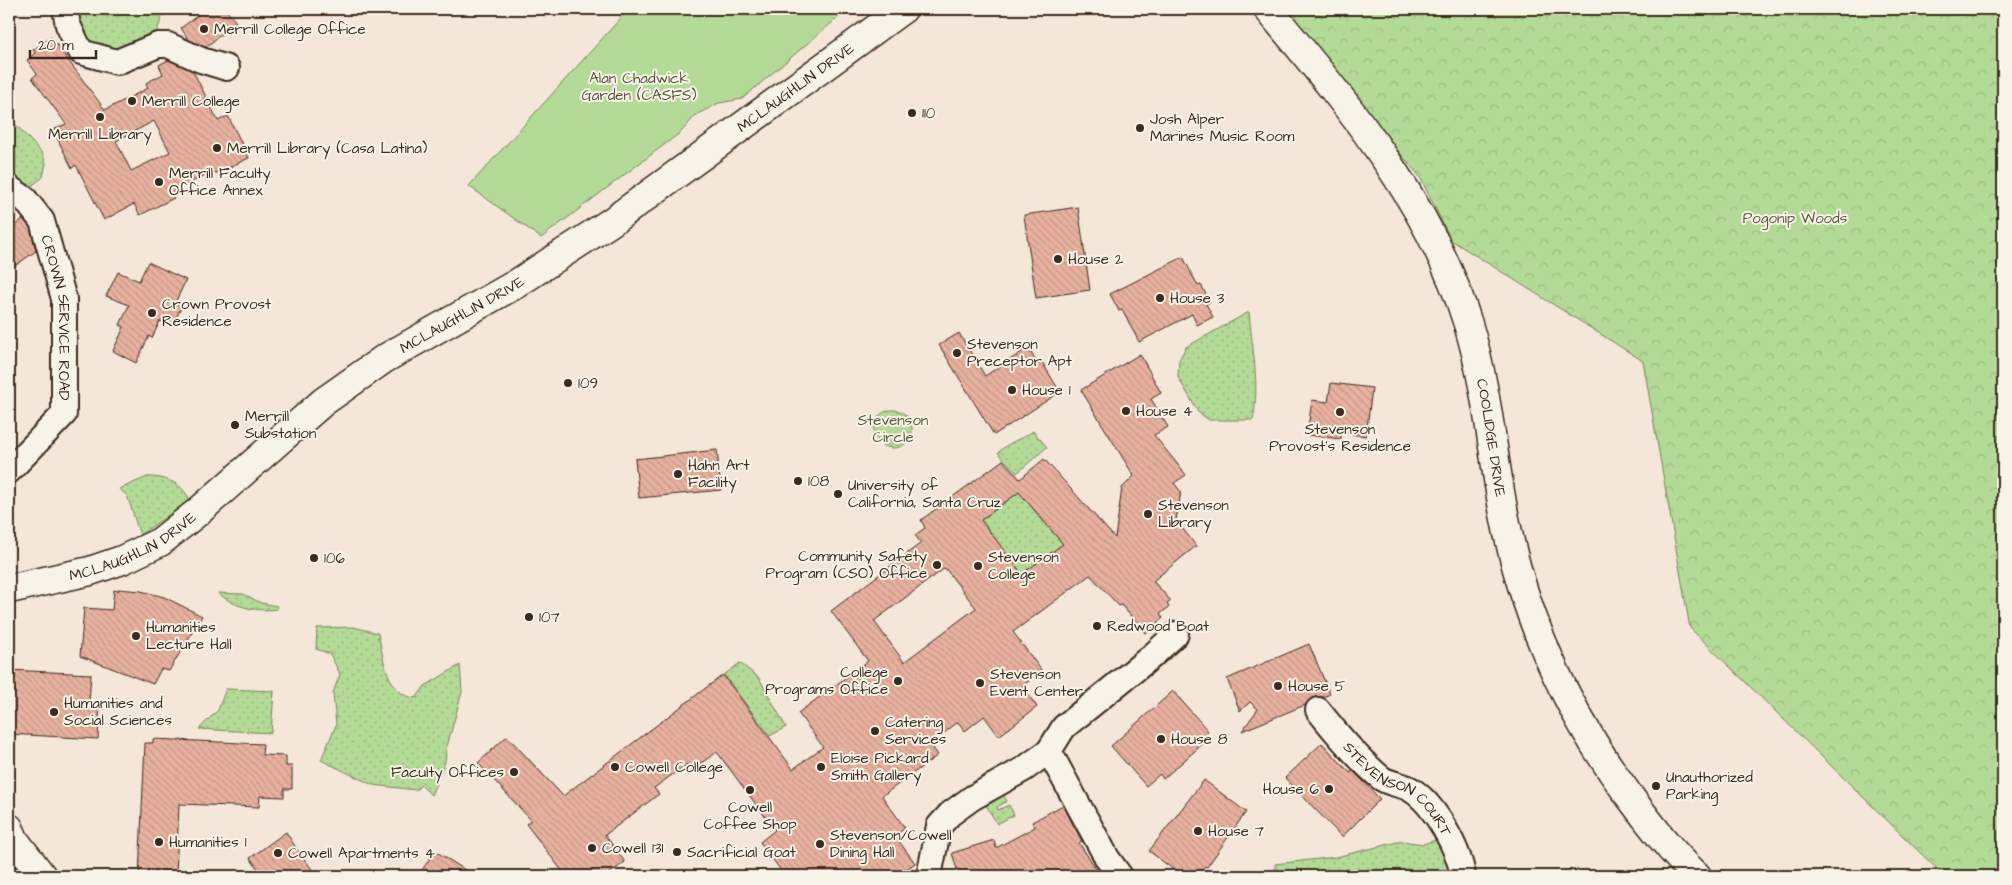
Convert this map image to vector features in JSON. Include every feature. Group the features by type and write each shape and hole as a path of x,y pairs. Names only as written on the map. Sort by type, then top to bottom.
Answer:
{"street":[{"path":"65,9 68,25 81,52 117,62 158,45 168,46 201,60 227,68"},
{"name":"MCLAUGHLIN DRIVE","path":"9,589 90,571 122,560 160,542 330,398 384,359 509,289 611,222 903,9"},
{"name":"COOLIDGE DRIVE","path":"1268,9 1385,156 1416,204 1434,238 1468,324 1483,385 1504,517 1534,620 1554,672 1582,725 1615,777 1683,863 1698,876"},
{"name":"CROWN SERVICE ROAD","path":"9,188 24,198 42,221 64,299 64,414 9,471"},
{"path":"929,876 939,826 950,814 972,798 1024,769 1049,751 1064,727 1152,656 1176,634"},
{"name":"STEVENSON COURT","path":"1318,710 1336,733 1383,779 1410,790 1436,815 1457,854 1463,876"},
{"path":"1049,751 1107,858 1120,876"},
{"path":"9,828 15,841 42,876"}],"green space":[{"path":"73,9 167,9 169,11 162,17 154,39 114,56 83,41"},
{"name":"Alan Chadwick Garden (CASFS)","path":"629,9 848,9 742,99 719,103 696,115 681,132 541,238 469,186"},
{"name":"Pogonip Woods","path":"1281,9 2003,9 2003,876 1944,876 1690,628 1643,361 1451,240 1420,177"},
{"path":"9,117 42,153 46,163 43,177 25,191 9,179"},
{"path":"1249,312 1256,379 1253,420 1209,420 1198,412 1178,377 1179,360 1186,347"},
{"name":"Stevenson Circle","path":"893,410 906,416 912,429 906,442 893,448 880,442 874,429 880,416"},
{"path":"1033,431 1047,447 1017,473 998,453 1005,446"},
{"path":"147,477 160,478 172,482 182,489 190,500 140,535 127,495 119,489"},
{"path":"1019,492 1063,544 1022,574 981,520"},
{"path":"218,593 243,594 261,603 277,606 277,609 260,610 245,607 231,602"},
{"path":"353,627 378,633 384,663 392,682 406,696 416,698 425,686 460,665 462,692 446,750 445,762 431,795 421,785 416,790 373,785 321,760 336,725 333,693 340,674 330,654 316,649 317,628"},
{"path":"740,663 759,678 786,727 770,736 724,675"},
{"path":"226,689 274,691 271,733 199,729 218,710"},
{"path":"1003,794 1007,801 997,807 998,810 1009,805 1014,815 997,824 986,805"},
{"path":"1442,838 1456,876 1275,876 1275,864 1336,857 1402,841 1423,844"}],"building":[{"name":"Merrill College Office","path":"206,9 225,9 236,22 206,47 189,40 181,28"},
{"path":"51,37 105,110 148,88 146,83 163,74 159,65 168,60 193,71 218,121 228,116 249,158 217,173 211,172 171,193 174,198 140,215 134,204 104,220 76,165 72,168 53,130 66,124 32,78 37,74 27,60 35,53 33,50","holes":["154,121 170,152 131,171 116,141"]},
{"name":"House 2","path":"1078,207 1090,290 1036,298 1024,215"},
{"path":"23,219 30,227 36,251 9,270 9,230"},
{"name":"House 3","path":"1183,257 1198,286 1201,285 1210,302 1206,304 1213,317 1197,325 1192,314 1139,342 1122,310 1119,311 1110,294"},
{"name":"Crown Provost Residence","path":"148,262 186,280 175,303 182,306 172,326 160,321 152,338 149,336 136,363 113,351 124,327 120,325 129,305 106,296 118,272 139,281"},
{"name":"House 1","path":"959,333 985,376 1028,348 1038,364 1042,362 1060,392 994,435 939,345"},
{"path":"1140,354 1161,393 1151,399 1168,427 1154,435 1186,475 1174,483 1181,492 1176,520 1196,546 1153,581 1171,601 1167,604 1169,607 1160,614 1163,618 1146,633 1090,575 1013,632 1042,671 1022,686 1037,707 999,736 984,716 965,731 958,722 930,744 938,755 882,796 905,828 895,836 915,863 897,876 785,876 760,842 775,830 717,752 691,770 687,764 654,788 659,794 605,835 625,862 606,876 566,876 526,824 531,820 478,763 507,736 563,796 723,675 793,769 823,747 798,713 868,661 831,611 921,543 915,535 925,528 921,520 1003,460 1020,479 1044,459 1115,538 1122,488 1134,476 1081,390","holes":["1019,492 1063,544 1022,574 981,520","945,568 976,608 904,662 874,621"]},
{"name":"Stevenson Provost's Residence","path":"1331,383 1372,388 1366,436 1341,433 1341,439 1307,435 1312,400 1328,402"},
{"name":"Hahn Art Facility","path":"717,450 721,490 639,498 635,459"},
{"name":"Humanities Lecture Hall","path":"118,589 141,591 164,597 202,616 169,671 161,669 153,684 80,656 84,608 112,610 114,590 118,591"},
{"name":"House 5","path":"1309,644 1330,694 1323,697 1315,697 1305,705 1242,731 1258,709 1250,702 1240,711 1227,679"},
{"name":"Humanities and Social Sciences","path":"9,670 91,674 89,702 100,702 98,739 9,734"},
{"name":"House 8","path":"1173,691 1208,731 1201,737 1205,742 1163,779 1160,774 1146,786 1111,746"},
{"name":"Humanities 1","path":"153,739 263,744 262,755 286,756 286,766 292,766 292,789 284,789 284,797 260,796 259,807 179,804 176,876 139,876 145,743 153,743"},
{"name":"House 6","path":"1322,743 1350,773 1353,771 1380,799 1342,837 1285,778"},
{"name":"House 7","path":"1204,780 1246,812 1207,867 1205,866 1197,876 1182,876 1149,851"},
{"path":"1063,805 1082,841 1079,843 1101,876 959,876 952,853 994,840 996,848 1035,827 1032,822"},
{"name":"Cowell Apartments 4","path":"286,832 317,876 263,876 250,858"},
{"path":"435,851 475,876 418,876"}],"place":[{"name":"Merrill College Office","path":"204,29"},
{"name":"Merrill College","path":"132,101"},
{"name":"110","path":"912,113"},
{"name":"Merrill Library","path":"100,117"},
{"name":"Josh Alper Marines Music Room","path":"1140,128"},
{"name":"Merrill Library (Casa Latina)","path":"217,148"},
{"name":"Merrill Faculty Office Annex","path":"159,182"},
{"name":"House 2","path":"1058,259"},
{"name":"House 3","path":"1160,298"},
{"name":"Crown Provost Residence","path":"152,313"},
{"name":"Stevenson Preceptor Apt","path":"957,353"},
{"name":"109","path":"568,383"},
{"name":"House 1","path":"1012,390"},
{"name":"House 4","path":"1126,411"},
{"name":"Stevenson Provost's Residence","path":"1340,412"},
{"name":"Merrill Substation","path":"235,425"},
{"name":"Hahn Art Facility","path":"678,474"},
{"name":"108","path":"798,481"},
{"name":"University of California, Santa Cruz","path":"838,494"},
{"name":"Stevenson Library","path":"1148,514"},
{"name":"106","path":"314,558"},
{"name":"Community Safety Program (CSO) Office","path":"937,565"},
{"name":"Stevenson College","path":"978,566"},
{"name":"107","path":"529,617"},
{"name":"Redwood Boat","path":"1097,626"},
{"name":"Humanities Lecture Hall","path":"136,636"},
{"name":"College Programs Office","path":"898,681"},
{"name":"Stevenson Event Center","path":"980,683"},
{"name":"House 5","path":"1278,686"},
{"name":"Humanities and Social Sciences","path":"54,712"},
{"name":"Catering Services","path":"875,731"},
{"name":"House 8","path":"1161,739"},
{"name":"Cowell College","path":"615,767"},
{"name":"Eloise Pickard Smith Gallery","path":"821,767"},
{"name":"Faculty Offices","path":"514,772"},
{"name":"Unauthorized Parking","path":"1656,786"},
{"name":"House 6","path":"1329,789"},
{"name":"Cowell Coffee Shop","path":"750,790"},
{"name":"House 7","path":"1198,831"},
{"name":"Humanities 1","path":"159,842"},
{"name":"Stevenson/Cowell Dining Hall","path":"820,844"},
{"name":"Cowell 131","path":"592,848"},
{"name":"Sacrificial Goat","path":"677,852"},
{"name":"Cowell Apartments 4","path":"278,853"}]}
